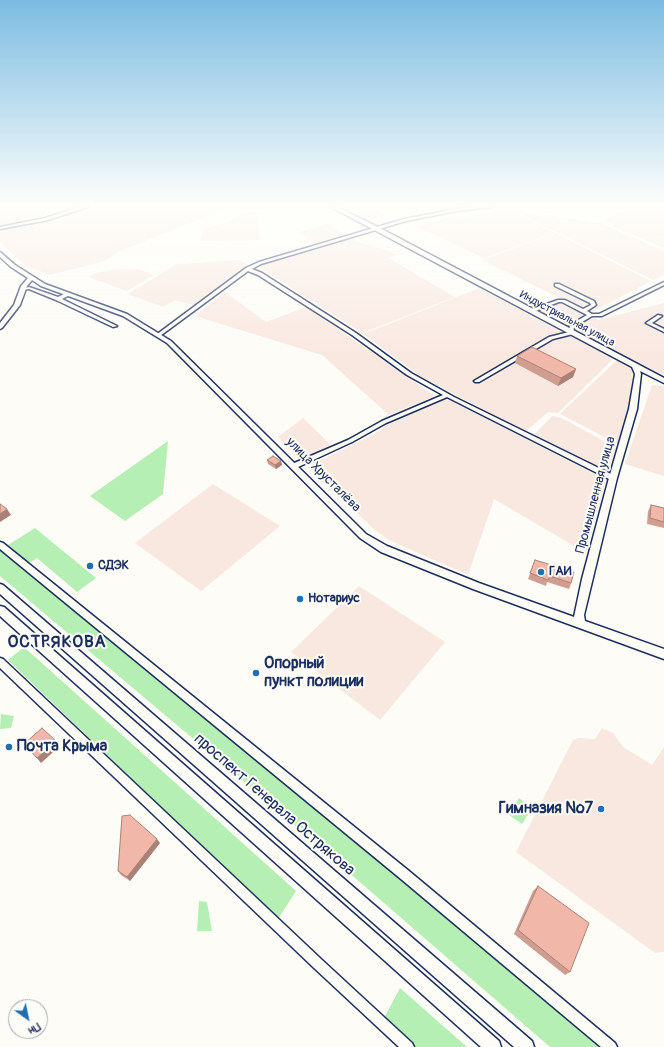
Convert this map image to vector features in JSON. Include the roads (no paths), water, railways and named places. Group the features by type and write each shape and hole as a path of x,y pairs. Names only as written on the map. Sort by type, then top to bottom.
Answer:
{"main road":[{"name":"улица Хрусталёва","path":"2,256 30,278 66,295 125,316 140,323 174,347 363,536 384,549 441,573 664,654"},
{"name":"Индустриальная улица","path":"428,256 532,311 637,370"},
{"path":"0,327 17,305 26,282 30,278"},
{"path":"637,370 664,380"},
{"name":"Промышленная улица","path":"580,624 580,610 613,478 633,409 637,370"},
{"name":"проспект Генерала Острякова","path":"0,588 526,1047"},
{"path":"0,610 493,1047"}],"street":[{"path":"158,335 248,268 284,256"},
{"path":"248,268 260,274 354,334 409,374 613,478"},
{"path":"532,311 558,301 591,315 603,315 664,282"},
{"path":"557,285 592,302 594,305 584,311"},
{"path":"23,289 29,288 58,299 115,326"},
{"path":"58,299 66,295"},
{"path":"560,327 572,326 591,315"},
{"path":"660,316 648,323 664,331"},
{"path":"477,381 551,338 571,333 572,326"},
{"path":"294,466 350,441 384,422 448,395"},
{"path":"0,546 405,875 611,1047"},
{"path":"0,662 178,829 317,963 408,1047"}],"place":[{"name":"СДЭК","path":"90,566"},
{"name":"ГАИ","path":"541,572"},
{"name":"Нотариус","path":"300,599"},
{"name":"Опорный пункт полиции","path":"256,673"},
{"name":"Почта Крыма","path":"9,747"},
{"name":"Гимназия №7","path":"601,809"}],"district":[{"name":"ОСТРЯКОВА","path":"57,643"}]}
